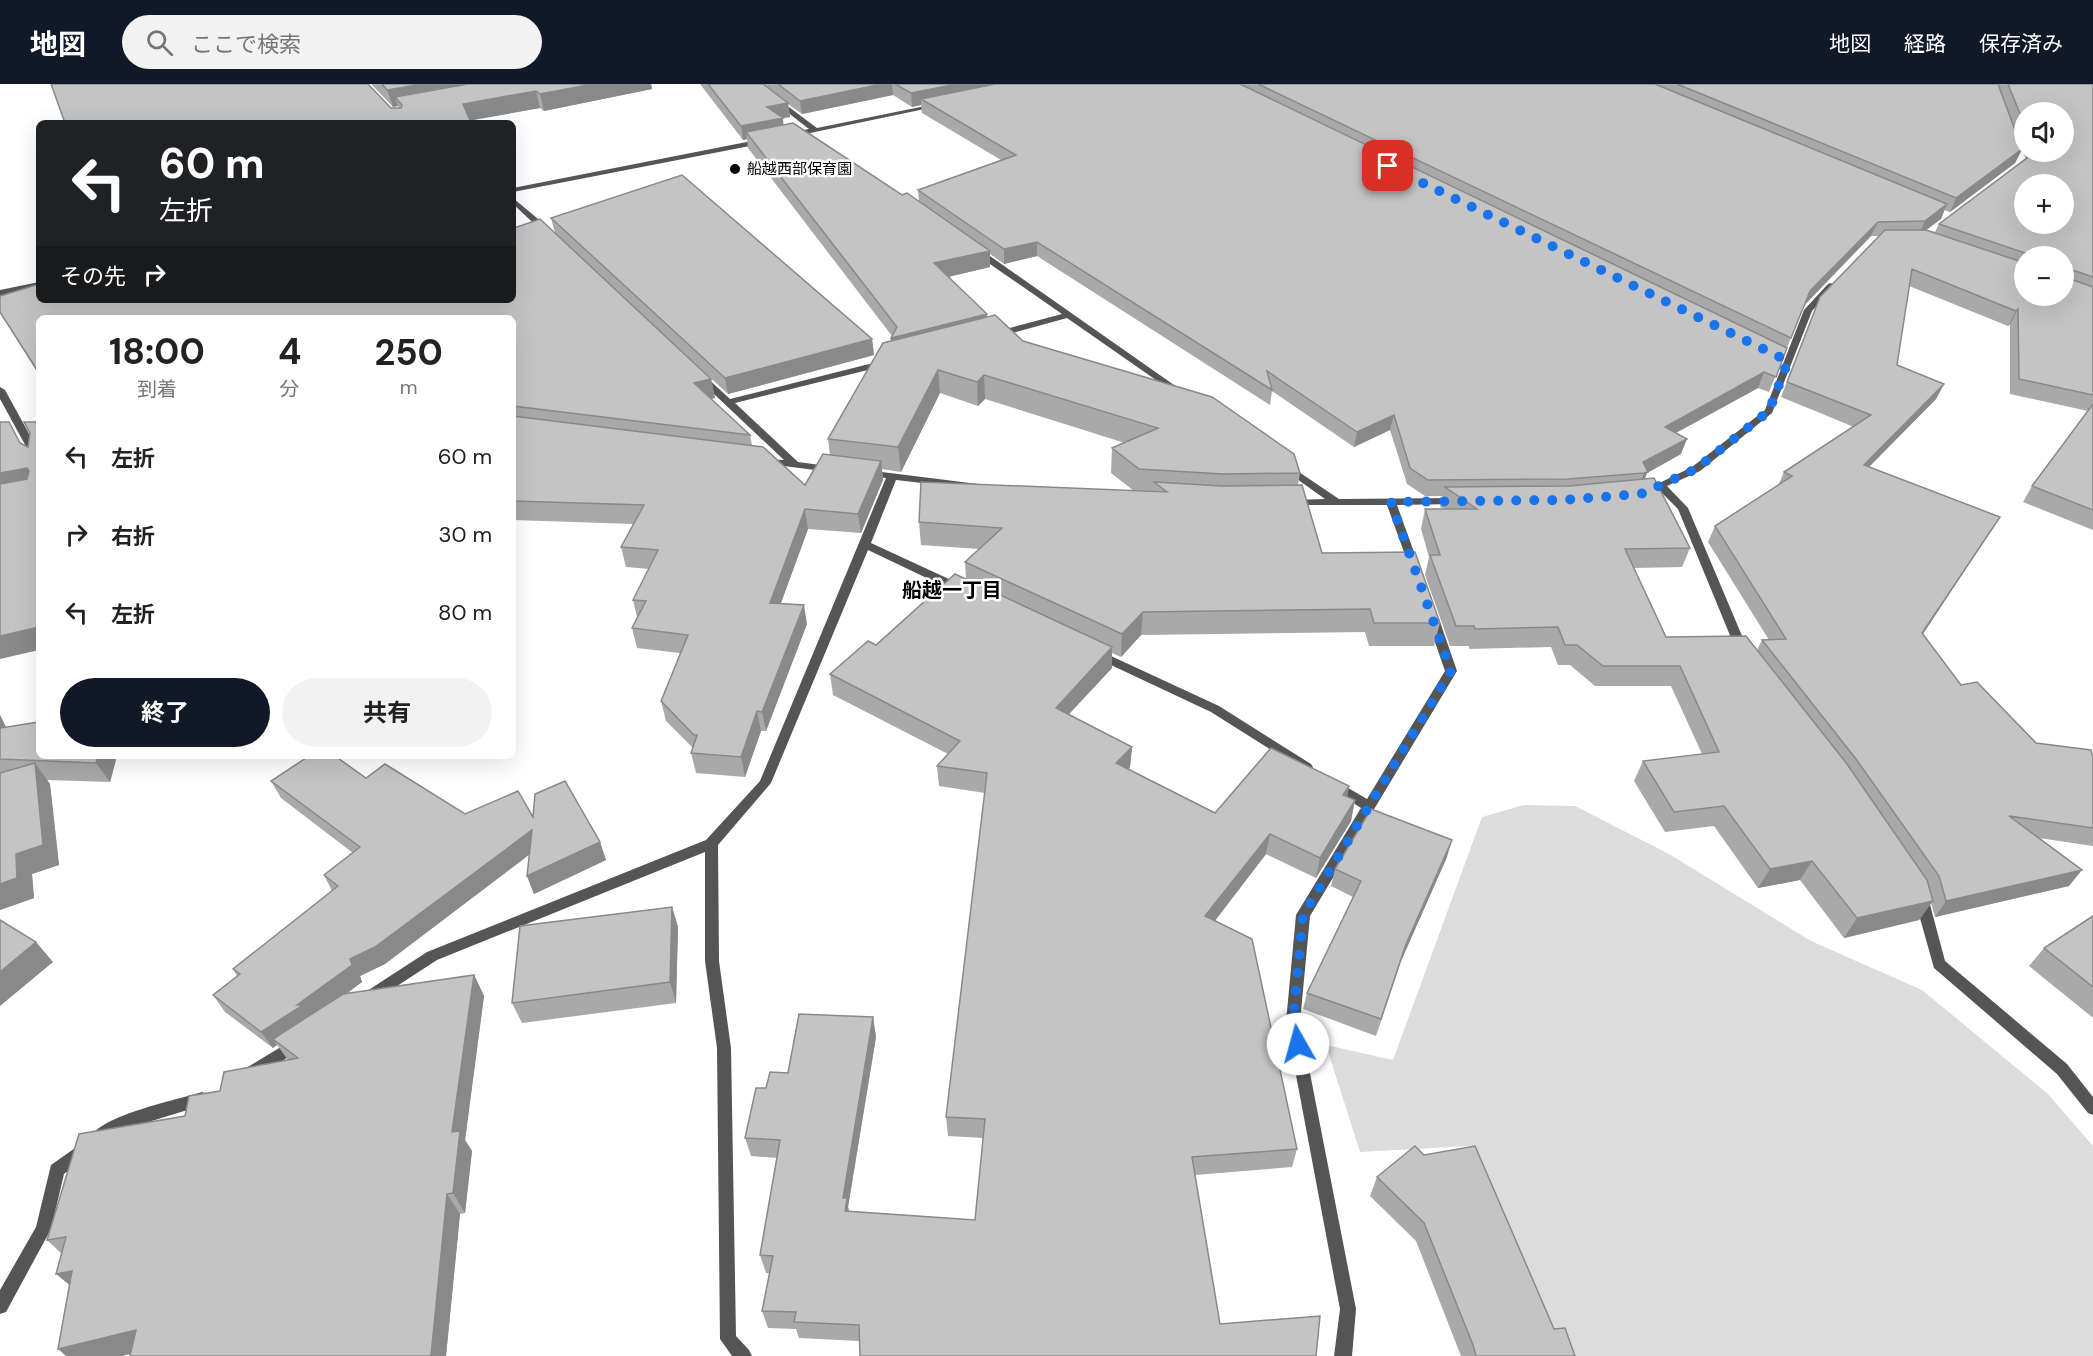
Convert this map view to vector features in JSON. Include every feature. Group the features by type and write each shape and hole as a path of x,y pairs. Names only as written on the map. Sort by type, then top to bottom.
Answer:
{"street":[{"path":"754,84 812,134"},
{"path":"783,136 812,134 942,105"},
{"path":"516,189 771,139"},
{"path":"516,203 556,240"},
{"path":"972,248 1184,396"},
{"path":"1630,495 1641,494 1696,469 1769,411 1808,310 1838,279"},
{"path":"0,292 36,286"},
{"path":"990,336 1069,315"},
{"path":"1778,356 1788,361"},
{"path":"728,402 899,359"},
{"path":"694,370 794,464"},
{"path":"0,390 36,455"},
{"path":"759,460 838,470"},
{"path":"1280,463 1337,503"},
{"path":"859,472 980,486"},
{"path":"355,1006 432,956 711,844 765,783 892,476"},
{"path":"1660,485 1683,508 1739,647 1747,656"},
{"path":"1279,503 1471,501"},
{"path":"1391,502 1419,581"},
{"path":"865,544 971,594"},
{"path":"1343,1356 1348,1309 1293,1022 1303,915 1451,671 1427,603"},
{"path":"1088,649 1215,709 1369,807"},
{"path":"711,844 712,960 724,1048 728,1339 743,1356"},
{"path":"1915,888 1921,897 1939,964 2062,1069 2093,1108"},
{"path":"238,1082 306,1038"},
{"path":"0,1306 43,1229 57,1170 115,1125 219,1094"}],"shaded area":[{"path":"1524,805 1575,806 1669,854 1811,941 1922,990 2048,1094 2093,1146 2093,1356 1567,1356 1469,1146 1360,1152 1326,1045 1393,1060 1482,817"}],"building":[{"path":"51,84 368,84 391,108 401,108 402,105 395,97 468,84 593,84 540,94 536,91 463,104 470,120 64,120"},
{"path":"382,84 423,84 387,90"},
{"path":"708,84 763,84 788,103 767,107 783,118 741,126"},
{"path":"778,84 882,84 800,101"},
{"path":"895,84 957,84 911,93"},
{"path":"995,84 1240,84 1787,348 1776,377 1764,372 1665,427 1687,439 1643,462 1648,472 1568,479 1428,480 1410,468 1394,415 1357,432 1267,371 1272,390 1037,242 1004,249 918,190 1016,155 921,99"},
{"path":"1258,84 1655,84 1947,204 1925,221 1878,222 1810,291 1791,338"},
{"path":"1677,84 1998,84 2014,127 2014,155 1956,198"},
{"path":"2008,84 2093,84 2093,277 2074,270 2074,246 2014,246 2014,249 1939,224 2022,162 2074,162 2074,102 2015,102"},
{"path":"793,123 902,195 907,193 990,251 934,263 987,314 891,338 897,327 746,132"},
{"path":"682,175 872,339 725,378 551,218"},
{"path":"540,219 711,379 694,383 750,435 516,406 516,315 36,315 36,368 0,312 0,296 36,285 36,303 516,303 516,227"},
{"path":"1885,230 1926,230 2014,259 2014,306 2074,306 2074,280 2093,287 2093,395 2019,379 2018,309 2016,311 1912,269 1897,365 1944,384 1864,465 2000,517 1922,633 1961,685 1977,682 2036,743 2091,750 2093,757 2093,828 2009,816 2082,870 1946,901 1939,876 1856,759 1762,640 1786,639 1715,526 1792,476 1784,472 1871,415 1787,382 1820,297"},
{"path":"995,315 1023,341 1212,397 1294,454 1300,473 1223,474 1139,469 1112,448 1158,428 984,375 977,382 938,370 898,447 828,439 883,343"},
{"path":"2093,404 2093,510 2032,486"},
{"path":"516,416 763,447 805,485 823,454 881,461 858,514 805,509 770,603 804,605 762,712 757,711 741,757 691,753 697,735 694,735 661,701 688,635 632,628 646,601 633,600 658,550 621,547 644,505 516,501"},
{"path":"0,422 9,422 20,443 28,447 30,433 24,422 36,422 36,628 0,636 0,484 27,479 29,471 27,468 0,473"},
{"path":"1654,478 1690,548 1625,549 1666,637 1746,636 1847,764 1927,880 1933,901 1857,918 1812,861 1770,869 1724,806 1674,812 1643,761 1719,752 1680,666 1603,666 1577,645 1565,645 1558,627 1475,629 1474,626 1456,626 1430,555 1440,555 1425,509 1477,509 1445,487 1569,486"},
{"path":"921,482 1167,492 1154,482 1222,486 1302,485 1322,553 1415,552 1440,623 1374,623 1370,609 1143,612 1122,634 965,562 1002,528 919,522"},
{"path":"955,574 1112,647 1056,708 1132,747 1116,763 1215,813 1271,748 1349,786 1343,795 1355,800 1320,858 1270,834 1205,916 1252,939 1297,1149 1192,1157 1220,1324 1320,1316 1316,1356 860,1356 859,1325 794,1322 796,1312 762,1311 773,1256 760,1255 780,1140 745,1138 756,1088 766,1088 770,1072 788,1073 799,1014 873,1017 843,1198 847,1198 845,1211 975,1220 985,1119 946,1117 987,773 937,766 960,741 830,674 868,641 876,645"},
{"path":"36,722 36,759 97,759 96,763 0,759 0,725 1,728"},
{"path":"304,759 339,759 366,778 385,764 465,814 518,791 533,817 535,794 565,781 600,842 527,876 532,830 375,947 350,959 352,965 297,1005 303,1005 261,1032 213,995 240,974 233,969 338,886 324,875 360,847 271,781"},
{"path":"35,763 43,845 16,854 17,878 0,884 0,773"},
{"path":"1371,809 1452,840 1406,944 1381,1019 1307,993 1361,881 1335,869"},
{"path":"672,907 670,982 512,1003 520,926"},
{"path":"2093,916 2093,987 2044,948"},
{"path":"0,920 36,942 0,972"},
{"path":"474,975 452,1132 460,1131 453,1193 447,1194 431,1356 130,1356 136,1330 58,1349 72,1271 56,1274 66,1237 47,1240 79,1134 185,1116 189,1096 220,1091 224,1072 298,1058 273,1039 343,994"},
{"path":"1415,1146 1424,1155 1475,1146 1554,1329 1565,1328 1575,1356 1476,1356 1424,1223 1377,1177"}],"place":[{"name":"船越西部保育園","path":"735,169"}],"district":[{"name":"船越一丁目","path":"952,590"}],"route":[{"path":"1298,1044 1293,1022 1303,915 1451,671 1391,502 1563,500 1641,494 1696,469 1769,411 1788,361 1388,166"}]}
